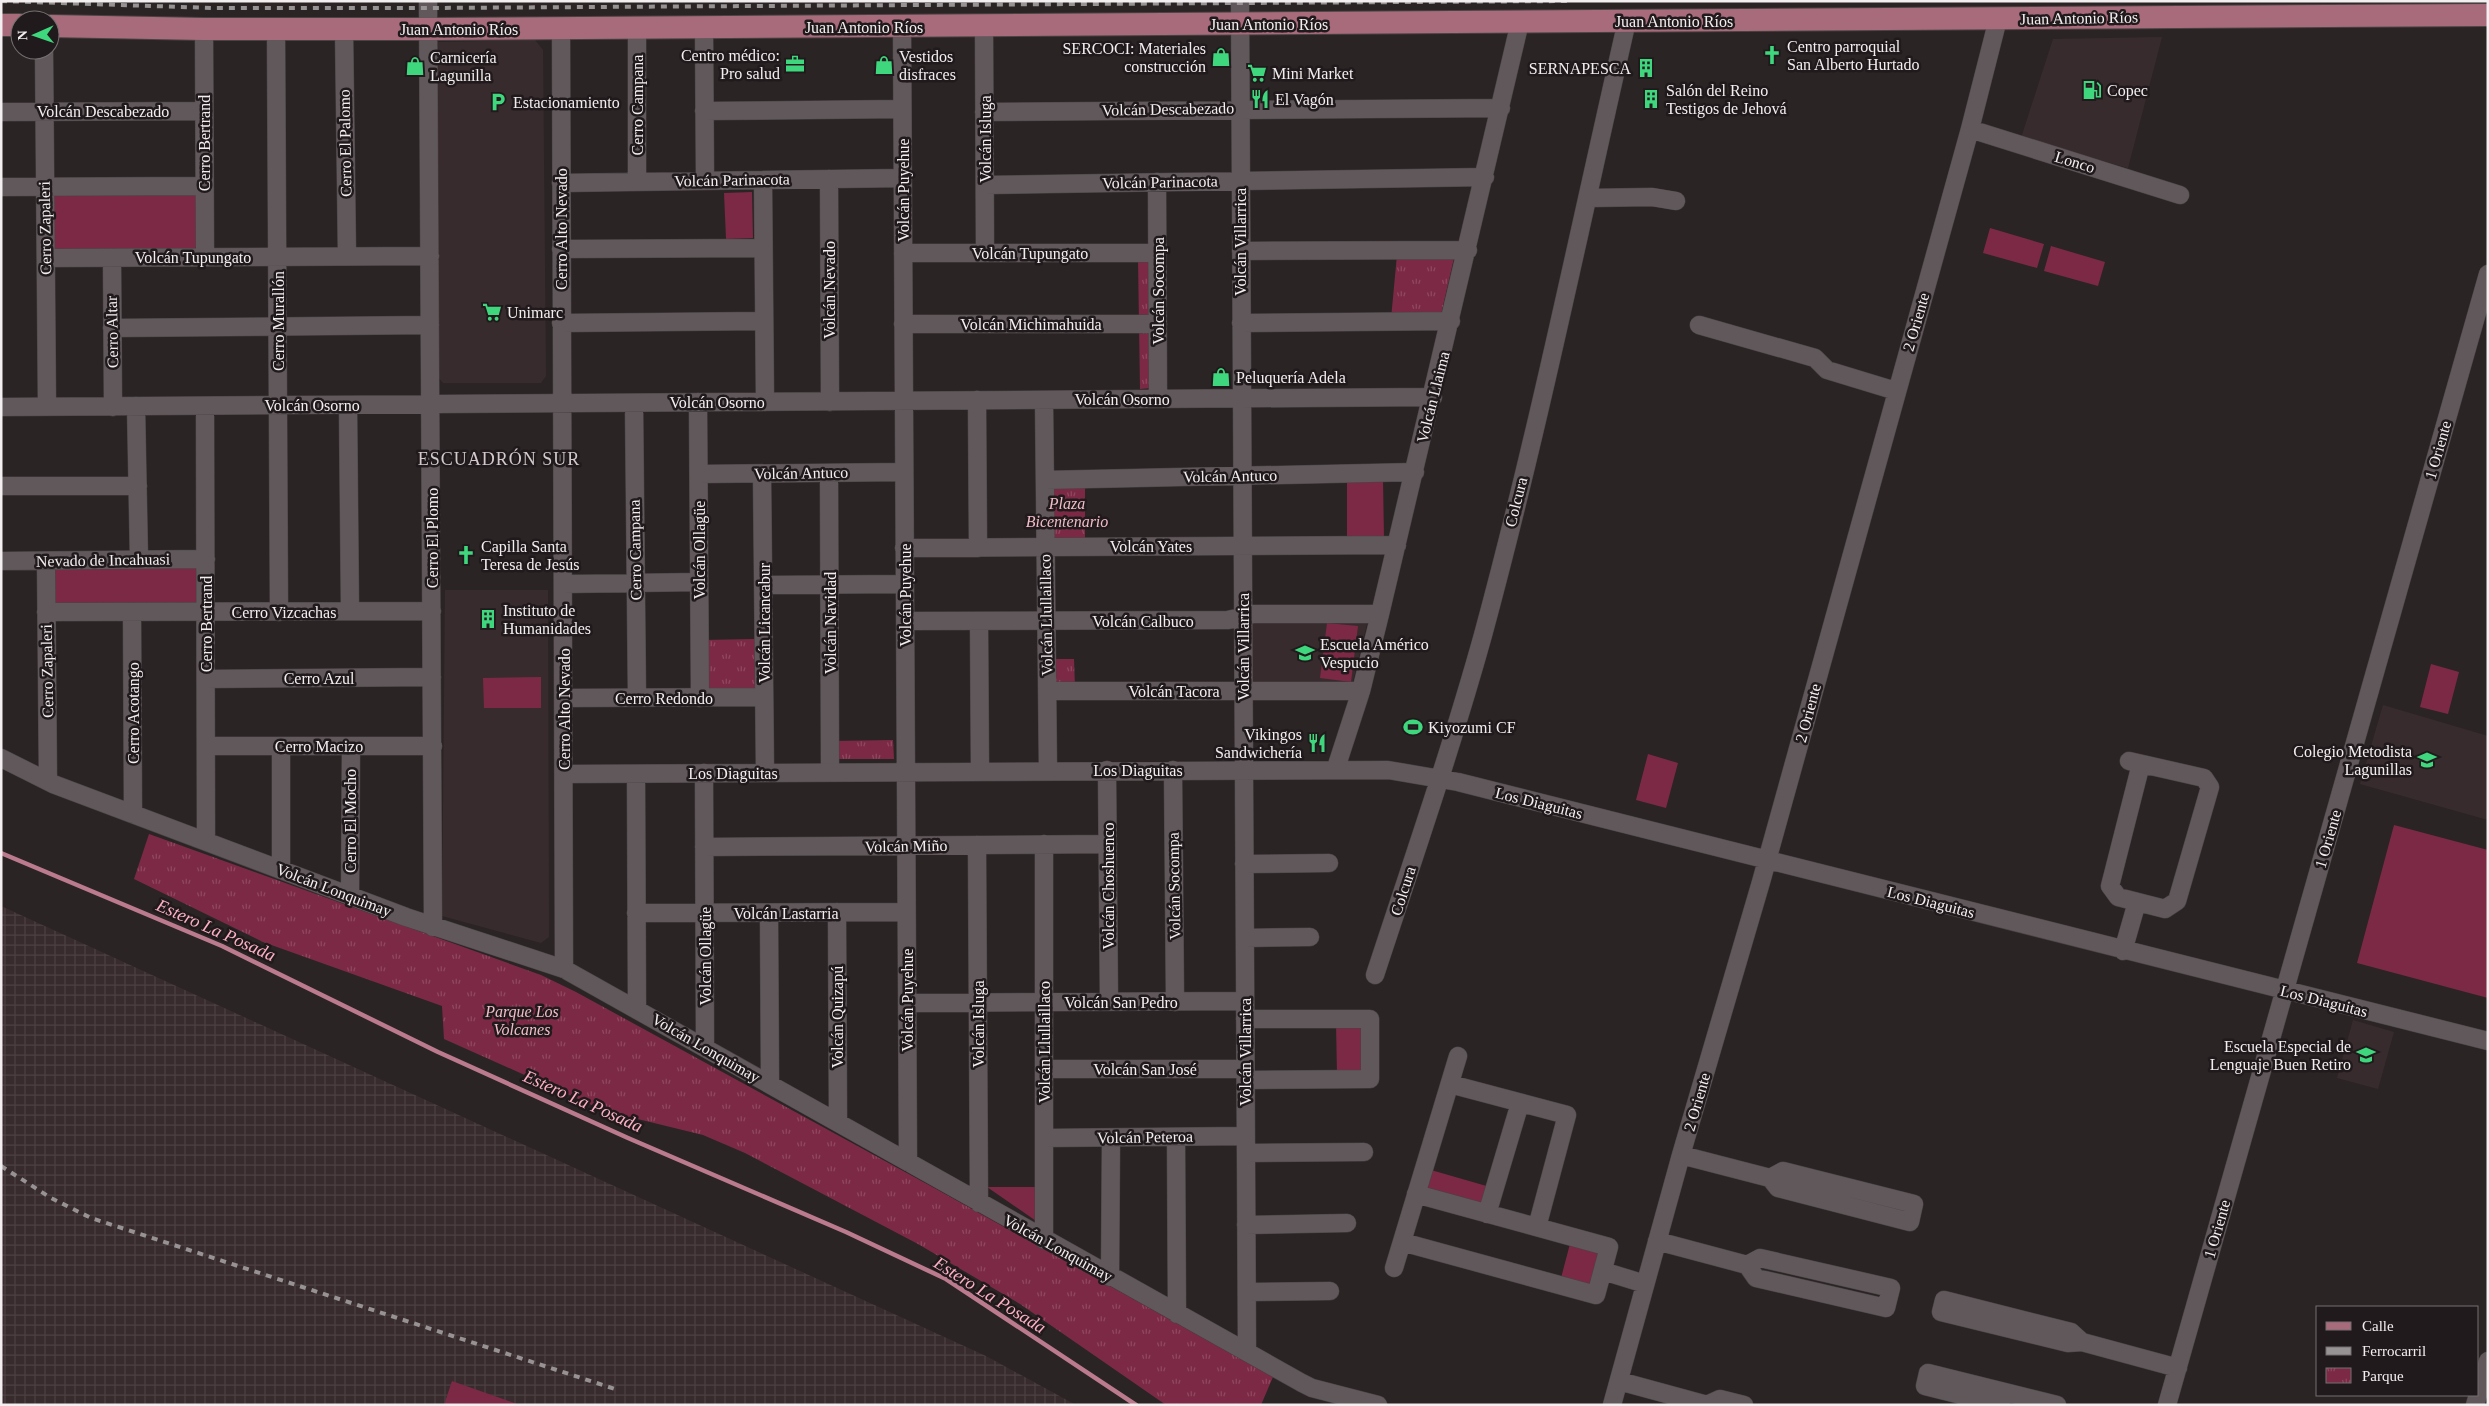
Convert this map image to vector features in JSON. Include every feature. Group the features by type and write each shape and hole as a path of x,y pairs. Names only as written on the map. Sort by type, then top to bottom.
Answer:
{"main road":[{"name":"Juan Antonio Ríos","path":"60,26 344,30 2488,16"}],"street":[{"name":"Cerro El Plomo","path":"428,1 433,927"},
{"name":"Volcán Villarrica","path":"1240,1 1247,1352"},
{"name":"2 Oriente","path":"1612,1405 1681,1155 1767,860 1970,129 1998,19"},
{"name":"Volcán Llaima","path":"1336,768 1361,691 1380,614 1468,250 1520,22"},
{"name":"Colcura","path":"1375,976 1439,779 1492,597 1589,198 1627,22"},
{"name":"Volcán Isluga","path":"984,26 985,253"},
{"name":"Volcán Puyehue","path":"902,27 908,1162"},
{"name":"Cerro Alto Nevado","path":"561,28 564,969"},
{"name":"Cerro Campana","path":"637,28 637,181"},
{"path":"704,28 705,180"},
{"name":"Cerro Bertrand","path":"204,29 205,257"},
{"name":"Cerro Murallón","path":"276,30 279,612"},
{"name":"Cerro El Palomo","path":"344,30 347,256"},
{"name":"Cerro Zapaleri","path":"44,60 47,407"},
{"name":"Volcán Descabezado","path":"984,112 1240,108 1501,108"},
{"path":"704,112 902,109"},
{"name":"Volcán Descabezado","path":"1,112 204,111"},
{"name":"Lonco","path":"1970,129 2180,195"},
{"name":"Volcán Parinacota","path":"985,185 1485,177"},
{"name":"Volcán Parinacota","path":"561,182 903,178"},
{"name":"Volcán Nevado","path":"829,179 830,402"},
{"path":"763,180 765,402"},
{"name":"Volcán Socompa","path":"1157,182 1158,399"},
{"path":"1,187 204,186"},
{"path":"1589,198 1652,197 1676,201"},
{"path":"561,249 763,248"},
{"path":"1241,251 1468,250"},
{"name":"Volcán Tupungato","path":"903,253 1158,253"},
{"name":"Volcán Tupungato","path":"46,258 430,256"},
{"name":"Cerro Altar","path":"112,258 113,407"},
{"name":"1 Oriente","path":"2167,1405 2488,274"},
{"path":"561,323 764,321"},
{"path":"1241,323 1451,321"},
{"name":"Volcán Michimahuida","path":"903,324 1158,324"},
{"path":"1699,325 1815,358 1827,370 1896,391"},
{"path":"112,328 430,326"},
{"name":"Volcán Osorno","path":"1,407 1433,397"},
{"path":"977,400 978,548"},
{"name":"Volcán Llullaillaco","path":"1044,400 1048,771"},
{"name":"Volcán Ollagüe","path":"698,402 700,698"},
{"name":"Cerro Campana","path":"634,403 637,698"},
{"path":"348,405 350,611"},
{"path":"136,406 139,560"},
{"name":"Cerro Bertrand","path":"205,406 206,841"},
{"name":"Volcán Antuco","path":"699,474 904,472"},
{"name":"Volcán Antuco","path":"1045,480 1415,472"},
{"name":"Volcán Navidad","path":"829,473 830,772"},
{"name":"Volcán Licancabur","path":"762,474 765,773"},
{"path":"1,486 138,486"},
{"name":"Volcán Yates","path":"904,548 1397,545"},
{"name":"Nevado de Incahuasi","path":"1,561 206,559"},
{"name":"Cerro Zapaleri","path":"46,561 48,781"},
{"path":"563,584 699,582"},
{"path":"763,585 905,584"},
{"name":"Cerro Vizcachas","path":"46,612 432,611"},
{"name":"Cerro Acotango","path":"132,612 132,814"},
{"name":"Volcán Calbuco","path":"905,621 1228,620 1253,614 1380,614"},
{"path":"979,621 980,771"},
{"name":"Cerro Azul","path":"206,679 432,677"},
{"name":"Volcán Tacora","path":"1047,691 1361,691"},
{"name":"Cerro Redondo","path":"564,698 764,697"},
{"name":"Cerro Macizo","path":"206,746 433,746"},
{"path":"280,870 281,746"},
{"name":"Cerro El Mocho","path":"350,896 351,746"},
{"name":"Volcán Lonquimay","path":"1,758 48,781 280,870 433,927 564,969 1176,1314 1312,1388 1378,1405"},
{"path":"2135,762 2204,778 2209,783 2210,790 2177,902 2165,909 2137,902 2118,897 2110,886 2135,762"},
{"name":"Los Diaguitas","path":"564,774 1336,768 1388,770 1439,779 1767,860 2285,992 2488,1041"},
{"name":"Volcán Choshuenco","path":"1107,770 1109,1002"},
{"name":"Volcán Socompa","path":"1173,770 1175,1002"},
{"name":"Volcán Ollagüe","path":"704,773 705,1048"},
{"path":"636,774 637,1009"},
{"name":"Volcán Llullaillaco","path":"1044,844 1044,1240"},
{"name":"Volcán Miño","path":"704,847 1108,844"},
{"name":"Volcán Isluga","path":"977,845 980,1203"},
{"path":"1244,864 1329,863"},
{"path":"2123,951 2137,902"},
{"name":"Volcán Quizapú","path":"837,912 838,1122"},
{"name":"Volcán Lastarria","path":"636,913 906,912"},
{"path":"769,913 770,1084"},
{"path":"1245,938 1310,937"},
{"name":"Volcán San Pedro","path":"907,1003 1245,1001"},
{"name":"Volcán San José","path":"1044,1069 1370,1079 1370,1019 1245,1020"},
{"path":"1394,1268 1458,1056"},
{"path":"1450,1084 1567,1115 1537,1227"},
{"path":"1487,1214 1520,1103"},
{"path":"1176,1137 1176,1314"},
{"name":"Volcán Peteroa","path":"1044,1138 1176,1137 1364,1152"},
{"path":"1110,1277 1111,1138"},
{"path":"1681,1155 1770,1178 1778,1188 1910,1222 1914,1204 1783,1171 1770,1178"},
{"path":"1402,1242 1596,1295 1603,1271 1609,1247 1416,1194"},
{"path":"1246,1225 1347,1224"},
{"path":"1657,1240 1747,1264 1760,1258 1891,1288 1886,1308 1756,1278 1747,1264"},
{"path":"1603,1271 1646,1284"},
{"path":"1247,1292 1330,1291"},
{"path":"2082,1342 2071,1332 1944,1300 1942,1312 2068,1343 2082,1342 2178,1368"},
{"path":"2479,1391 2488,1361"},
{"path":"2001,1405 1925,1386 1928,1373 2057,1405"},
{"path":"1619,1381 1707,1405 1720,1399 1744,1405"}],"shaded area":[{"path":"2162,37 2128,168 2021,138 2053,39"},
{"path":"535,40 543,50 546,376 541,383 443,383 438,377 438,42"},
{"path":"445,590 548,590 549,937 541,943 442,916"},
{"name":"Escuela Américo Vespucio","path":"1368,620 1352,685 1251,685 1250,621"},
{"name":"Colegio Metodista Lagunillas","path":"2383,705 2488,736 2488,820 2360,784"},
{"path":"1,906 986,1356 1076,1405 1,1405"},
{"name":"Escuela Especial de Lenguaje Buen Retiro","path":"2353,1020 2394,1032 2378,1089 2337,1078"}],"green space":[{"path":"193,190 199,196 199,244 191,252 50,250 50,198 56,192"},
{"path":"752,192 753,238 726,239 724,193"},
{"path":"1990,228 2044,244 2037,268 1983,253"},
{"path":"2051,246 2105,262 2098,286 2044,271"},
{"path":"1397,255 1454,258 1440,319 1391,319"},
{"path":"1138,258 1151,258 1152,388 1140,389"},
{"path":"1383,480 1384,538 1347,538 1347,481"},
{"name":"Plaza Bicentenario","path":"1085,484 1085,541 1053,541 1050,488"},
{"path":"196,565 202,603 58,607 53,602 52,572 57,567"},
{"path":"1327,623 1358,626 1351,682 1320,678"},
{"path":"755,639 756,687 749,693 711,693 702,685 702,640"},
{"path":"1052,659 1074,659 1075,687 1052,688"},
{"path":"2431,664 2459,672 2448,714 2420,707"},
{"path":"541,677 541,708 484,708 483,678"},
{"path":"893,740 894,759 833,759 833,741"},
{"path":"1648,754 1678,763 1666,808 1636,800"},
{"path":"2394,825 2488,850 2488,998 2357,963"},
{"name":"Parque Los Volcanes","path":"149,834 541,975 576,992 938,1190 1273,1377 1261,1405 1166,1405 1020,1304 918,1244 745,1153 703,1135 605,1111 444,1039 442,1006 263,942 134,879"},
{"path":"1336,1023 1366,1023 1367,1074 1337,1075"},
{"path":"1431,1170 1490,1187 1485,1207 1426,1190"},
{"path":"987,1187 1039,1187 1039,1223"},
{"path":"1571,1240 1602,1249 1592,1287 1561,1278"},
{"path":"452,1381 520,1405 444,1405"}],"waterway":[{"name":"Estero La Posada","path":"1,853 222,946 438,1052 628,1138 846,1232 946,1279 1136,1405"}],"railway":[{"path":"1,1 212,8 1572,1"},
{"path":"1,1166 51,1198 91,1218 615,1389"}],"place":[{"name":"Centro parroquial San Alberto Hurtado","path":"1772,55"},
{"name":"SERCOCI: Materiales construcción","path":"1221,57"},
{"name":"Centro médico: Pro salud","path":"795,64"},
{"name":"Vestidos disfraces","path":"884,65"},
{"name":"Carnicería Lagunilla","path":"415,66"},
{"name":"SERNAPESCA","path":"1646,68"},
{"name":"Mini Market","path":"1257,73"},
{"name":"Copec","path":"2092,90"},
{"name":"El Vagón","path":"1260,99"},
{"name":"Salón del Reino Testigos de Jehová","path":"1651,99"},
{"name":"Estacionamiento","path":"498,102"},
{"name":"Unimarc","path":"492,312"},
{"name":"Peluquería Adela","path":"1221,377"},
{"name":"Capilla Santa Teresa de Jesús","path":"466,555"},
{"name":"Instituto de Humanidades","path":"488,619"},
{"name":"Escuela Américo Vespucio","path":"1305,653"},
{"name":"Kiyozumi CF","path":"1413,727"},
{"name":"Vikingos Sandwichería","path":"1317,743"},
{"name":"Colegio Metodista Lagunillas","path":"2427,760"},
{"name":"Escuela Especial de Lenguaje Buen Retiro","path":"2366,1055"}],"district":[{"name":"ESCUADRÓN SUR","path":"499,459"}]}
